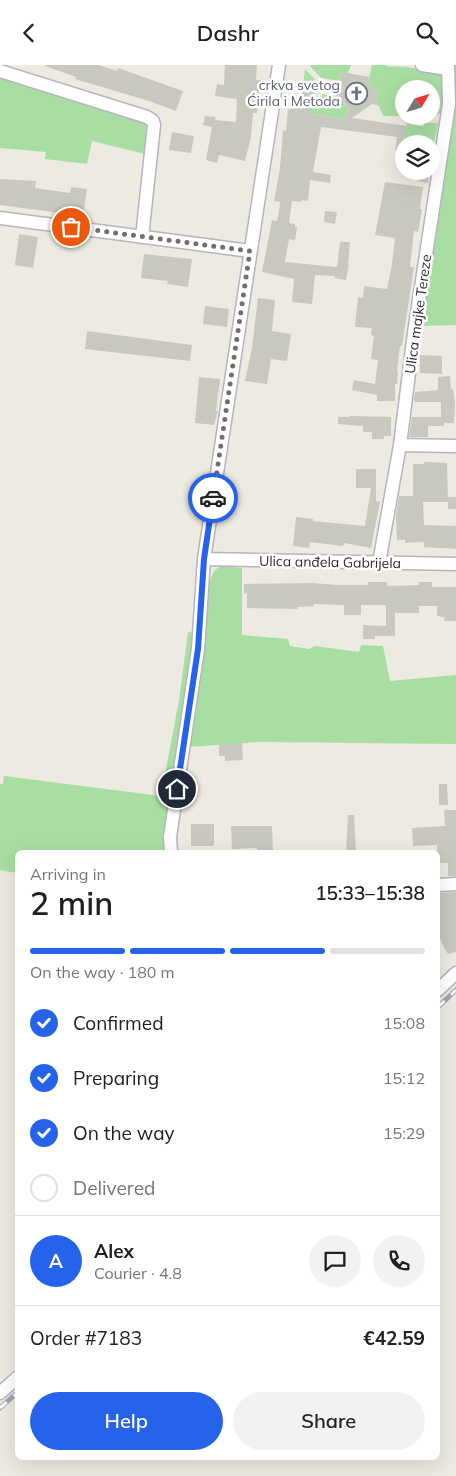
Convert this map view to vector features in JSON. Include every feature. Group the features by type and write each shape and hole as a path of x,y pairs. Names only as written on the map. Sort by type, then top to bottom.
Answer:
{"street":[{"path":"171,850 170,837 198,649 204,559 279,65"},
{"path":"422,65 448,67"},
{"name":"Ulica majke Tereze","path":"379,563 400,445 414,333 450,104 448,67"},
{"path":"0,71 147,117 152,121 154,125 142,237"},
{"path":"0,217 250,251"},
{"path":"400,445 456,446"},
{"name":"Ulica anđela Gabrijela","path":"204,559 456,564"},
{"path":"440,885 456,884"},
{"path":"440,988 456,973"},
{"path":"0,1393 15,1380"}],"green space":[{"path":"309,65 351,65 348,73 341,72 339,81 321,78"},
{"path":"372,65 441,72 445,78 440,114 440,80 395,80 395,116 383,116 379,106 376,105 378,89 371,88 368,82"},
{"path":"452,65 456,65 456,325 420,326 438,180 440,180 440,163"},
{"path":"305,69 318,83 314,94 302,92"},
{"path":"0,75 149,124 149,155 92,141 87,164 45,159 46,152 0,148"},
{"path":"322,94 343,99 344,104 348,106 346,119 302,113 310,107 320,107"},
{"path":"407,125 438,125 436,135 405,135"},
{"path":"222,566 242,568 242,635 288,639 290,646 309,649 315,646 359,652 361,645 383,646 390,681 456,675 456,744 260,742 187,747 209,587 214,572"},
{"path":"188,632 195,633 169,850 15,850 15,873 0,870 0,784 3,784 4,776 161,796 179,700"}],"building":[{"path":"45,65 99,65 117,71 118,68 183,91 176,111 75,79 76,77"},
{"path":"225,65 257,65 256,80 261,80 257,113 253,113 251,137 245,161 219,155 217,163 206,160 212,127 203,125 205,116 216,117 215,120 236,122 237,99 215,96 217,84 224,85"},
{"path":"341,72 369,77 368,81 372,88 378,89 376,105 372,104 352,118 407,126 405,135 395,135 395,137 321,127 313,172 331,175 330,183 310,180 308,201 292,201 289,223 295,224 295,227 297,227 295,240 289,239 285,262 337,267 340,242 350,242 349,265 346,280 335,278 335,276 315,275 312,304 292,302 294,279 262,272 272,220 277,221 279,212 280,202 274,201 280,168 283,130 286,131 288,109 290,110 291,104 295,104 295,99 300,100 302,92 312,93 309,114 346,119 348,107 341,99 334,98 337,82 339,83"},
{"path":"172,132 194,136 191,153 169,150"},
{"path":"0,179 36,181 35,188 70,193 71,187 87,189 83,216 0,205"},
{"path":"418,180 428,180 428,183"},
{"path":"385,182 423,187 418,232 414,231 410,267 414,267 402,346 400,346 397,384 395,384 395,401 377,401 377,395 352,390 354,380 375,384 378,360 371,359 374,336 371,335 372,328 355,327 358,297 363,298 364,286 387,289 395,238 375,235"},
{"path":"325,211 337,212 335,224 324,222"},
{"path":"19,234 38,237 33,268 15,265"},
{"path":"144,254 192,259 188,287 167,284 168,281 141,278"},
{"path":"258,298 275,300 272,331 291,334 287,361 271,359 267,384 245,381 252,348"},
{"path":"205,306 229,309 227,327 203,324"},
{"path":"87,331 192,345 190,361 85,349"},
{"path":"420,355 442,356 442,374 420,373"},
{"path":"450,376 451,390 453,389 455,402 454,423 444,423 444,426 428,426 428,437 409,437 412,417 441,417 441,402 414,402 415,392 438,390 438,377"},
{"path":"199,377 220,379 216,411 218,411 214,425 195,423"},
{"path":"338,417 391,417 391,436 384,436 384,439 372,439 372,432 363,432 363,426 338,424"},
{"path":"424,462 447,463 448,502 423,502 424,525 456,526 456,549 424,547 424,542 405,543 405,540 397,540 396,516 399,496 413,496 413,464 424,464"},
{"path":"356,469 376,469 376,501 380,502 371,548 344,543 343,546 310,542 309,548 293,546 296,517 313,519 313,521 365,526 371,488 356,488"},
{"path":"448,497 456,497 456,509 448,509"},
{"path":"368,582 387,582 387,586 419,585 419,582 432,582 432,587 456,587 456,621 444,621 445,617 437,616 437,606 419,606 419,613 395,613 395,636 375,636 375,639 363,639 363,625 386,626 386,605 361,605 361,615 344,615 344,605 314,604 314,606 297,607 298,609 247,608 247,593 244,594 244,584 313,583 368,585"},
{"path":"242,743 243,760 225,761 225,756 219,756 219,744"},
{"path":"439,784 447,784 448,805 439,805"},
{"path":"444,810 456,810 456,876 448,876 448,863 440,863 440,850 437,850 437,845 413,846 412,828 445,826"},
{"path":"348,815 354,815 356,850 346,850"},
{"path":"191,824 214,824 214,846 191,846"},
{"path":"231,826 272,826 273,850 257,850 257,848 232,849"},
{"path":"456,892 456,952 448,954 440,938 440,893"}],"railway":[{"path":"440,1005 456,990"},
{"path":"0,1408 15,1395"}],"way so far":[{"path":"71,227 250,251 213,498"}],"place":[{"name":"crkva svetog Ćirila i Metoda","path":"356,93"}],"route":[{"path":"177,789 198,649 204,559 213,498"}]}
